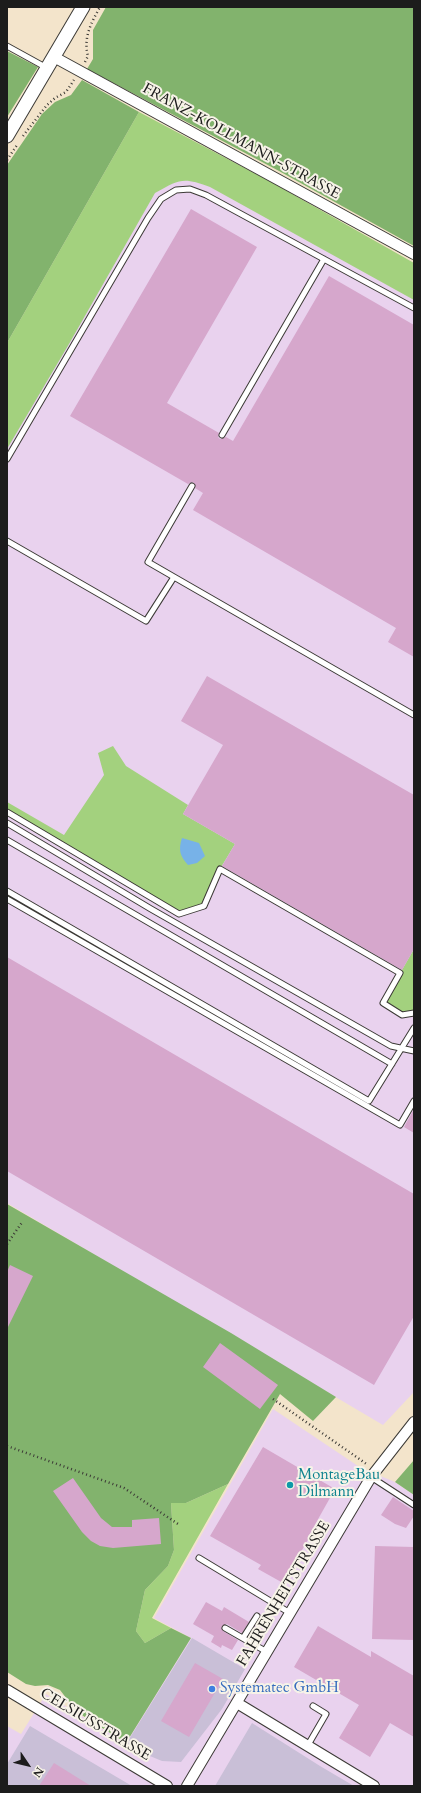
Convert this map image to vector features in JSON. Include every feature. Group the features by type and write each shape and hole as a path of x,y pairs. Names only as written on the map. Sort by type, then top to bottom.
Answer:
{"street":[{"path":"7,136 83,7"},
{"name":"FRANZ-KOLLMANN-STRASSE","path":"54,57 414,254"},
{"name":"FAHRENHEITSTRASSE","path":"187,1786 373,1473 414,1422"},
{"name":"CELSIUSSTRASSE","path":"7,1690 167,1786"},
{"path":"237,1703 374,1786"}],"lane":[{"path":"7,46 47,68"},
{"path":"7,459 148,218 161,199 176,190 190,188 206,195 414,308"},
{"path":"222,435 324,259"},
{"path":"192,486 148,562 414,715"},
{"path":"7,541 146,621 174,577"},
{"path":"7,812 179,914 204,906 220,869 400,973 383,1002 402,1015 414,1013"},
{"path":"7,823 151,909 391,1046 414,1051"},
{"path":"7,840 392,1064"},
{"path":"7,891 369,1101 414,1028"},
{"path":"7,899 400,1125 414,1100"},
{"path":"373,1473 414,1505"},
{"path":"199,1558 290,1613"},
{"path":"243,1638 257,1616"},
{"path":"225,1628 267,1652"},
{"path":"308,1746 326,1714 313,1706"}],"path":[{"path":"7,160 47,105 55,98 66,92 79,71 88,56 86,48 88,32 100,7"},
{"path":"7,1244 23,1221"},
{"path":"273,1399 373,1473"},
{"path":"7,1446 124,1488 178,1524"}],"shaded area":[{"path":"136,123 414,278 414,1392 383,1425 7,1203 7,353"},
{"path":"273,1409 361,1468 395,1482 414,1495 414,1786 7,1786 7,1726 21,1734 46,1694 126,1743 191,1638 154,1618"},
{"name":"Systematec GmbH","path":"192,1638 245,1669 222,1709 181,1762 162,1761 126,1744"},
{"path":"252,1723 320,1766 354,1786 215,1786"},
{"path":"30,1726 132,1786 7,1786 7,1764"}],"green space":[{"path":"106,7 414,7 414,246 279,171 87,69 93,59 93,30"},
{"path":"7,51 38,67 7,117"},
{"path":"82,80 139,112 7,343 7,165 42,114 55,102 71,95"},
{"path":"139,112 271,182 414,263 414,300 210,187 194,182 176,182 155,193 7,449 7,343"},
{"path":"113,746 126,766 188,805 183,814 235,844 220,869 204,906 179,914 7,812 7,802 64,835 104,775 98,753"},
{"path":"414,949 414,1013 402,1015 383,1003"},
{"path":"7,1204 231,1333 336,1397 313,1421 280,1394 228,1484 186,1503 171,1503 174,1550 168,1566 145,1590 136,1631 145,1643 171,1628 191,1638 126,1743 77,1712 60,1690 48,1685 35,1686 26,1684 7,1672"},
{"path":"414,1460 414,1495 395,1482"},
{"path":"228,1484 152,1618 171,1628 145,1643 136,1631 145,1590 168,1566 174,1550 171,1503 186,1503"}],"water":[{"path":"182,838 199,843 205,856 197,863 188,865 180,853"}],"building":[{"path":"191,209 257,247 167,403 219,433 218,437 220,439 226,437 233,441 329,276 414,325 414,657 388,642 396,628 193,510 203,493 195,488 194,483 192,482 188,484 70,416"},
{"path":"207,676 414,795 414,949 402,970 222,866 235,844 183,814 223,745 181,721"},
{"path":"7,957 414,1194 414,1316 374,1385 7,1171"},
{"path":"414,1109 414,1133 404,1127"},
{"path":"10,1265 33,1276 7,1329 7,1272"},
{"path":"220,1343 278,1385 260,1409 203,1367"},
{"path":"263,1447 335,1489 283,1583 258,1569 261,1565 210,1536"},
{"path":"73,1478 101,1518 112,1527 132,1527 132,1520 159,1518 161,1544 113,1548 100,1546 91,1541 82,1532 53,1491"},
{"path":"393,1497 414,1511 414,1516 406,1528 395,1524 381,1515"},
{"path":"375,1546 414,1547 414,1640 372,1639"},
{"path":"206,1602 222,1611 224,1607 249,1622 242,1633 227,1624 222,1626 223,1631 238,1640 232,1650 222,1645 221,1648 211,1642 214,1636 193,1624"},
{"path":"318,1626 371,1657 371,1651 414,1676 414,1737 390,1723 370,1757 339,1738 359,1705 294,1667"},
{"path":"195,1663 223,1679 189,1737 161,1721"},
{"path":"54,1763 91,1786 39,1786"}],"place":[{"name":"MontageBau Dilmann","path":"290,1485"},
{"name":"Systematec GmbH","path":"212,1689"}]}
